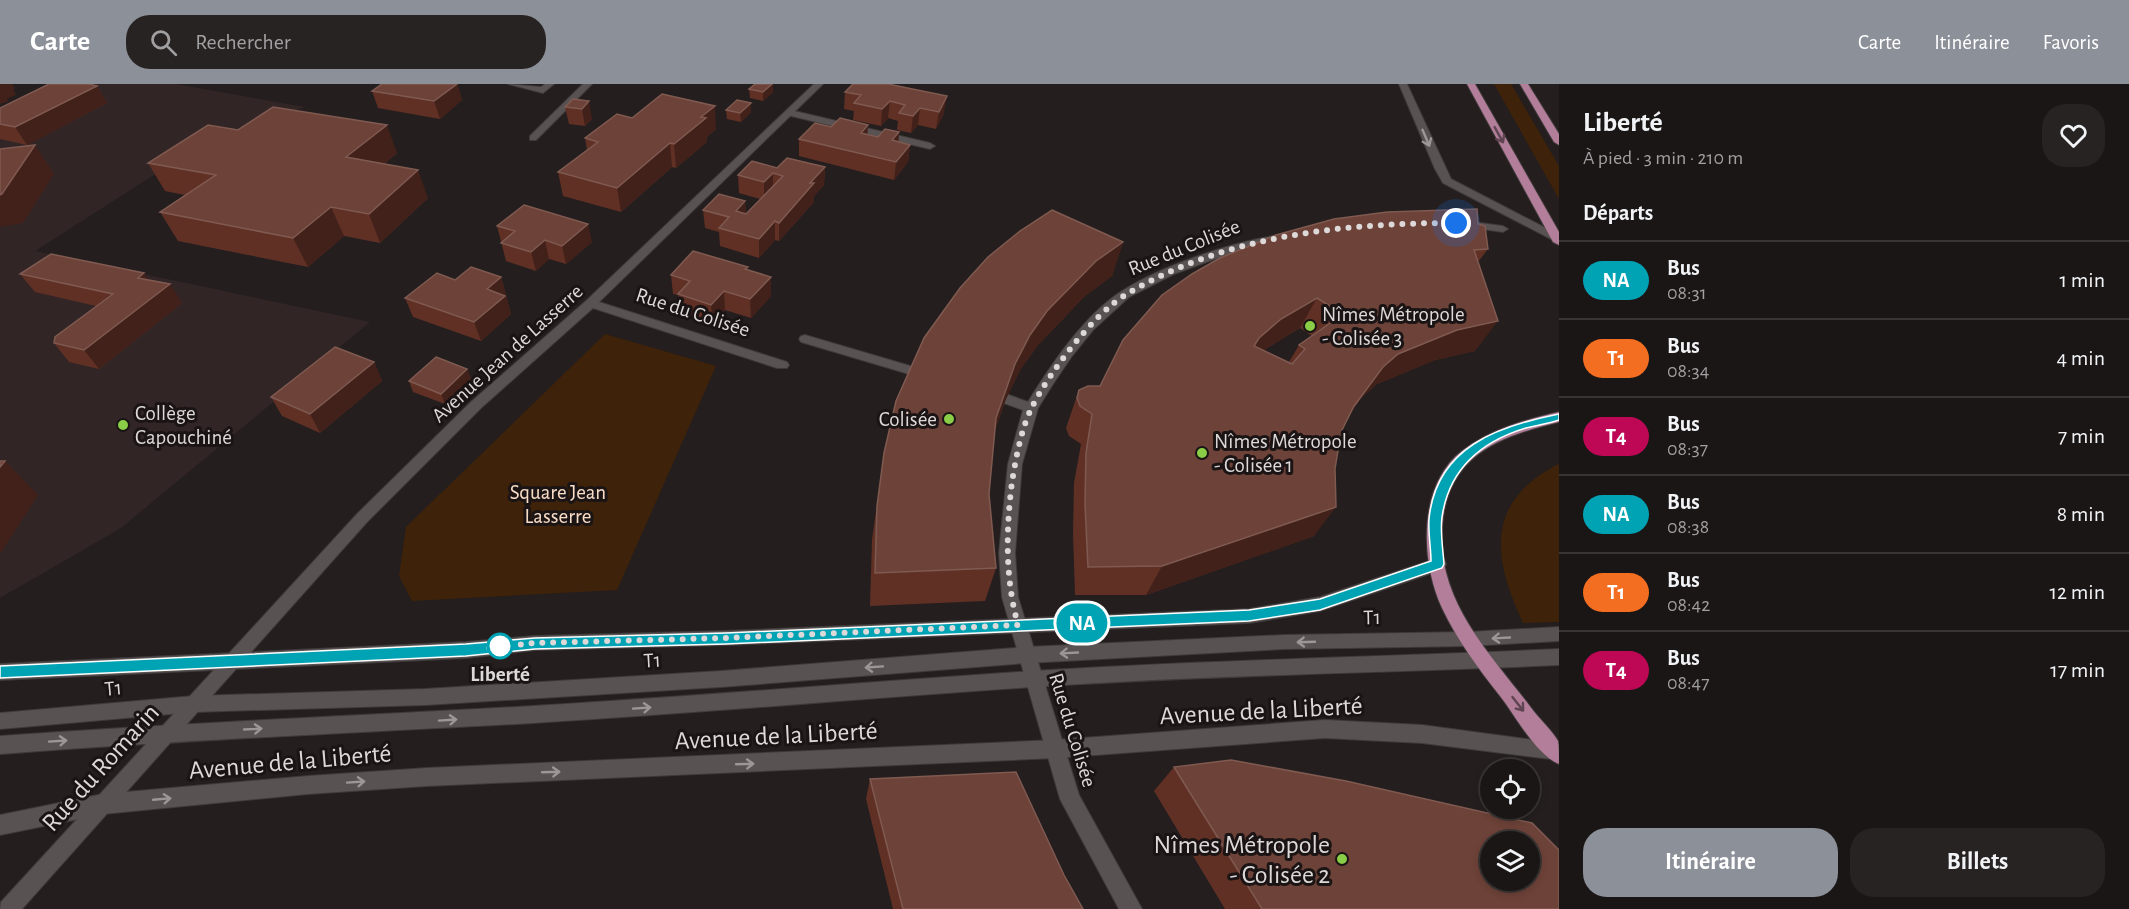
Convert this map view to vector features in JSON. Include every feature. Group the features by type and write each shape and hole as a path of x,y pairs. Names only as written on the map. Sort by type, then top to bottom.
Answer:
{"main road":[{"path":"1471,84 1558,240"},
{"path":"1524,84 1559,142"},
{"path":"1557,754 1482,662 1449,607 1438,564 1435,519 1443,487 1453,470 1468,453 1496,435 1524,425 1559,417"}],"street":[{"path":"512,84 543,90 550,84"},
{"path":"533,138 588,84"},
{"name":"Avenue Jean de Lasserre","path":"233,661 378,502 476,405 591,303 819,84"},
{"path":"1403,84 1447,181 1558,240"},
{"path":"790,113 930,146"},
{"path":"1456,223 1503,229"},
{"name":"Rue du Colisée","path":"1131,909 1070,800 1010,597 1007,553 1009,506 1015,464 1031,408 1067,353 1089,327 1125,294 1170,272 1248,243 1295,235"},
{"name":"Rue du Colisée","path":"591,303 782,365"},
{"path":"805,339 919,373"},
{"path":"1006,399 1031,408"},
{"path":"0,672 466,650 535,643 726,638 1249,616 1320,604 1438,564"},
{"name":"T1","path":"0,721 194,704 425,697 721,679 1028,655 1317,641 1469,639 1559,634"},
{"path":"0,745 168,732 418,722 687,705 1034,679 1295,665 1482,662 1559,657"},
{"name":"Rue du Romarin","path":"8,909 233,661"},
{"name":"Avenue de la Liberté","path":"0,825 103,804 427,777 1055,748 1324,729 1422,734 1557,754"}],"shaded area":[{"name":"Collège Capouchiné","path":"70,84 176,84 305,107 212,138 35,251 370,322 121,528 0,598 0,116"}],"green space":[{"path":"1494,84 1511,84 1559,166 1559,199"},
{"name":"Square Jean Lasserre","path":"605,334 716,366 617,590 412,601 399,576 406,527"},
{"path":"1559,464 1559,622 1523,623 1505,576 1501,553 1502,533 1507,513 1518,495 1535,479"}],"building":[{"path":"49,84 97,86 15,127 0,124 0,108"},
{"path":"382,84 457,84 434,101 372,91"},
{"path":"755,84 772,84 763,92 749,89"},
{"path":"853,84 888,84 947,96 939,112 920,108 913,116 899,113 905,105 890,101 882,109 854,103 861,95 845,92"},
{"path":"662,94 715,106 701,117 706,118 674,144 670,143 617,188 558,172 598,142 585,138 617,114 632,118"},
{"path":"573,99 589,101 582,109 565,107"},
{"path":"737,100 751,103 740,113 726,110"},
{"path":"273,107 387,125 346,157 418,170 369,214 331,207 293,238 160,212 216,175 148,163 208,125 238,130"},
{"path":"840,118 868,125 861,133 878,137 885,129 899,132 892,140 910,145 896,162 799,139 815,123 831,127"},
{"path":"35,145 2,194 0,195 0,149"},
{"path":"787,158 825,167 779,223 775,221 759,239 719,228 729,217 703,210 719,194 745,201 736,211 746,214 783,176 773,173 764,182 738,175 752,161 777,168"},
{"path":"524,205 588,224 562,246 545,240 531,252 501,243 515,231 497,226"},
{"path":"1477,209 1478,224 1485,226 1488,249 1474,250 1498,321 1457,330 1398,354 1383,367 1354,406 1341,432 1335,469 1336,507 1162,566 1088,567 1085,504 1086,453 1092,414 1080,406 1077,398 1079,390 1088,386 1100,386 1123,340 1162,295 1192,274 1220,258 1276,235 1334,219 1387,212","holes":["1317,298 1343,314 1299,345 1305,349 1292,364 1254,346 1259,338 1281,319"]},
{"name":"Colisée","path":"1052,210 1123,242 1096,261 1047,311 1030,335 1015,364 996,418 989,494 996,568 875,573 877,506 884,453 896,401 924,338 960,288 988,257 1020,231"},
{"path":"693,251 748,267 745,269 771,277 750,299 724,291 711,305 678,294 690,281 671,275"},
{"path":"51,254 144,273 138,278 170,284 84,350 54,343 55,337 113,294 20,274"},
{"path":"471,267 501,277 487,289 505,296 474,322 405,298 437,273 455,280"},
{"path":"335,347 374,362 310,414 271,397"},
{"path":"436,357 467,369 441,394 409,381"},
{"name":"Nîmes Métropole - Colisée 2","path":"1231,760 1346,781 1480,811 1480,819 1514,819 1532,823 1540,831 1559,850 1559,909 1262,909 1174,767"},
{"path":"1016,772 1064,875 1083,909 903,909 870,779"}],"bus line":[{"name":"NA","path":"0,672 466,650 535,643 726,638 1249,616 1320,604 1438,564 1435,519 1443,487 1453,470 1468,453 1506,430 1559,418"}],"place":[{"name":"Nîmes Métropole - Colisée 3","path":"1310,326"},
{"name":"Colisée","path":"949,419"},
{"name":"Collège Capouchiné","path":"123,425"},
{"name":"Nîmes Métropole - Colisée 1","path":"1202,453"},
{"name":"Liberté","path":"500,646"},
{"name":"Nîmes Métropole - Colisée 2","path":"1342,859"}],"route":[{"path":"500,646 489,648 535,643 726,638 1018,625 1010,597 1007,553 1009,506 1015,464 1031,408 1067,353 1089,327 1125,294 1170,272 1248,243 1328,229 1395,223 1456,223"}]}
